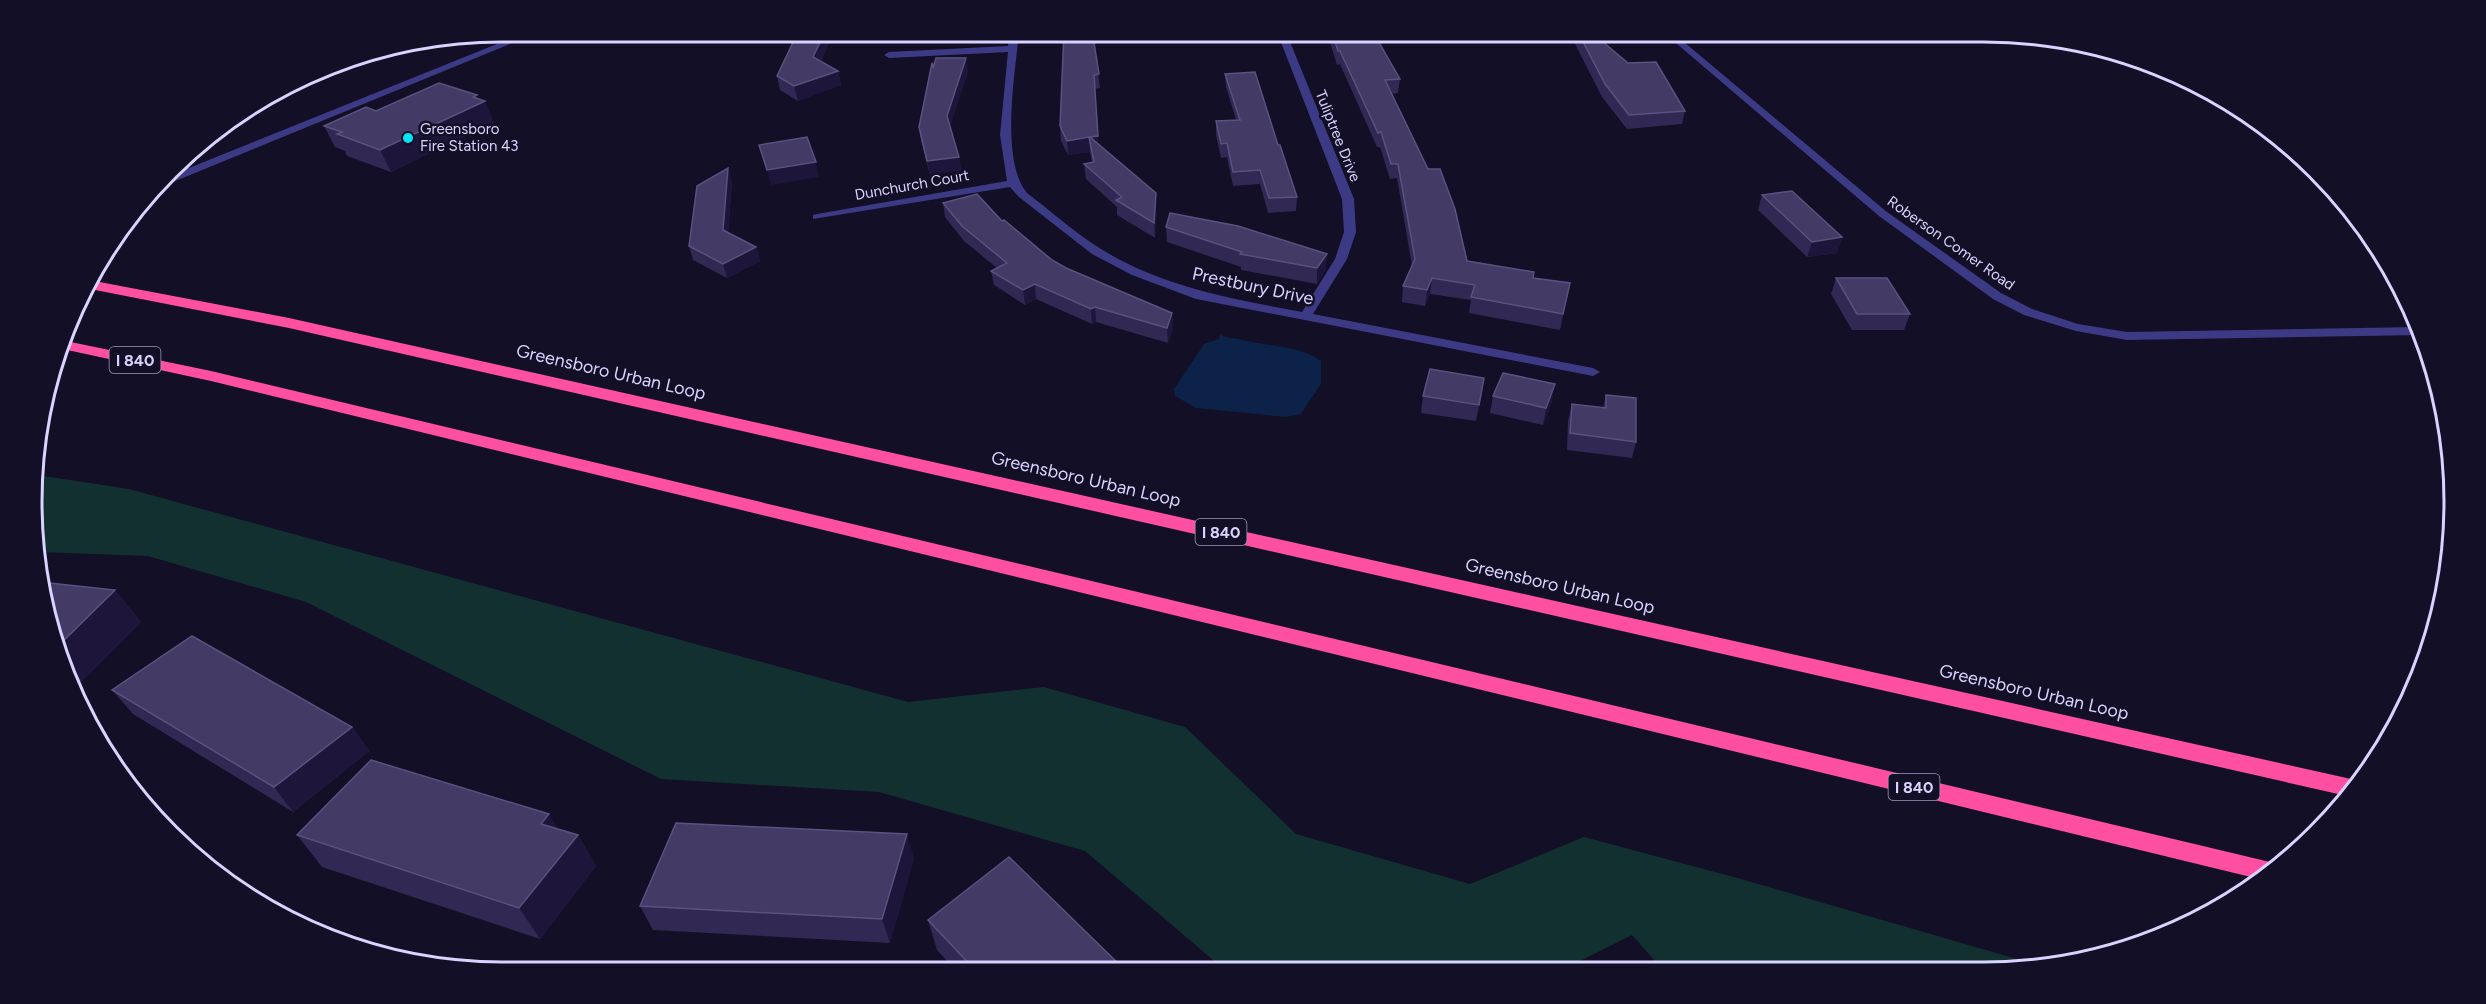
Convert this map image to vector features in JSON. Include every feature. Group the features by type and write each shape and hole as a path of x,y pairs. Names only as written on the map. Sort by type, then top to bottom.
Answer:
{"highway":[{"name":"Greensboro Urban Loop","path":"96,286 289,323 2346,786"},
{"name":"I 840","path":"69,346 234,382 2260,870"}],"street":[{"path":"177,177 509,42"},
{"path":"1013,42 1005,135 1013,183"},
{"name":"Tuliptree Drive","path":"1286,42 1348,199 1350,232 1341,259 1306,316"},
{"name":"Roberson Comer Road","path":"1679,42 1883,214 1997,296 2028,312 2076,327 2127,336 2411,331"},
{"path":"890,54 1012,49"},
{"name":"Prestbury Drive","path":"1013,183 1023,195 1096,251 1136,272 1200,296 1593,372"},
{"name":"Dunchurch Court","path":"817,217 1013,183"}],"green space":[{"path":"43,476 129,489 908,702 1044,687 1185,727 1296,834 1470,884 1584,837 1741,879 2021,960 1656,962 1632,935 1578,962 1215,962 1085,851 879,792 661,779 306,602 148,556 45,552"}],"water":[{"path":"1220,334 1228,338 1295,349 1321,361 1321,384 1301,414 1286,417 1196,408 1175,396 1174,389 1204,344 1219,339"}],"building":[{"path":"793,42 820,42 813,57 838,71 794,86 777,76"},
{"path":"1064,42 1094,42 1099,74 1094,75 1098,136 1090,137 1156,193 1154,223 1116,200 1122,197 1084,164 1094,162 1089,137 1067,141 1060,126"},
{"path":"1335,42 1379,42 1400,79 1385,80 1428,169 1440,169 1455,209 1467,261 1534,272 1533,278 1570,283 1563,314 1471,297 1475,285 1432,278 1427,290 1403,286 1415,259 1398,164 1391,164 1381,132 1378,133"},
{"path":"1583,42 1603,42 1628,63 1656,62 1685,111 1629,115 1605,84"},
{"path":"936,58 966,58 947,116 959,157 927,161 919,127 932,63 933,68"},
{"path":"1255,72 1297,197 1269,198 1260,170 1233,172 1227,143 1221,144 1216,121 1240,120 1225,74"},
{"path":"439,83 477,95 473,97 485,101 380,150 337,134 342,132 324,126 366,107 376,111"},
{"path":"807,137 816,162 767,170 759,145"},
{"path":"728,168 723,230 756,247 723,264 689,246 697,186"},
{"path":"1792,191 1842,237 1812,242 1762,195"},
{"path":"977,194 1002,221 1004,220 1052,260 1172,313 1167,328 1095,307 1091,309 1035,284 1023,290 991,271 1007,263 962,226 943,203"},
{"path":"1170,213 1238,226 1327,254 1317,268 1240,254 1242,252 1166,227"},
{"path":"1836,278 1887,278 1910,314 1857,314"},
{"path":"1430,369 1484,378 1479,405 1423,396"},
{"path":"1503,373 1555,384 1546,408 1493,396"},
{"path":"1606,395 1636,398 1636,442 1570,433 1572,404 1606,408"},
{"path":"50,583 115,590 63,641"},
{"path":"192,636 352,727 274,787 112,690"},
{"path":"371,760 549,814 541,824 578,835 519,908 297,835"},
{"path":"676,823 907,834 882,919 640,906"},
{"path":"1009,857 1117,962 968,962 928,920"}],"place":[{"name":"Greensboro Fire Station 43","path":"408,138"}]}
